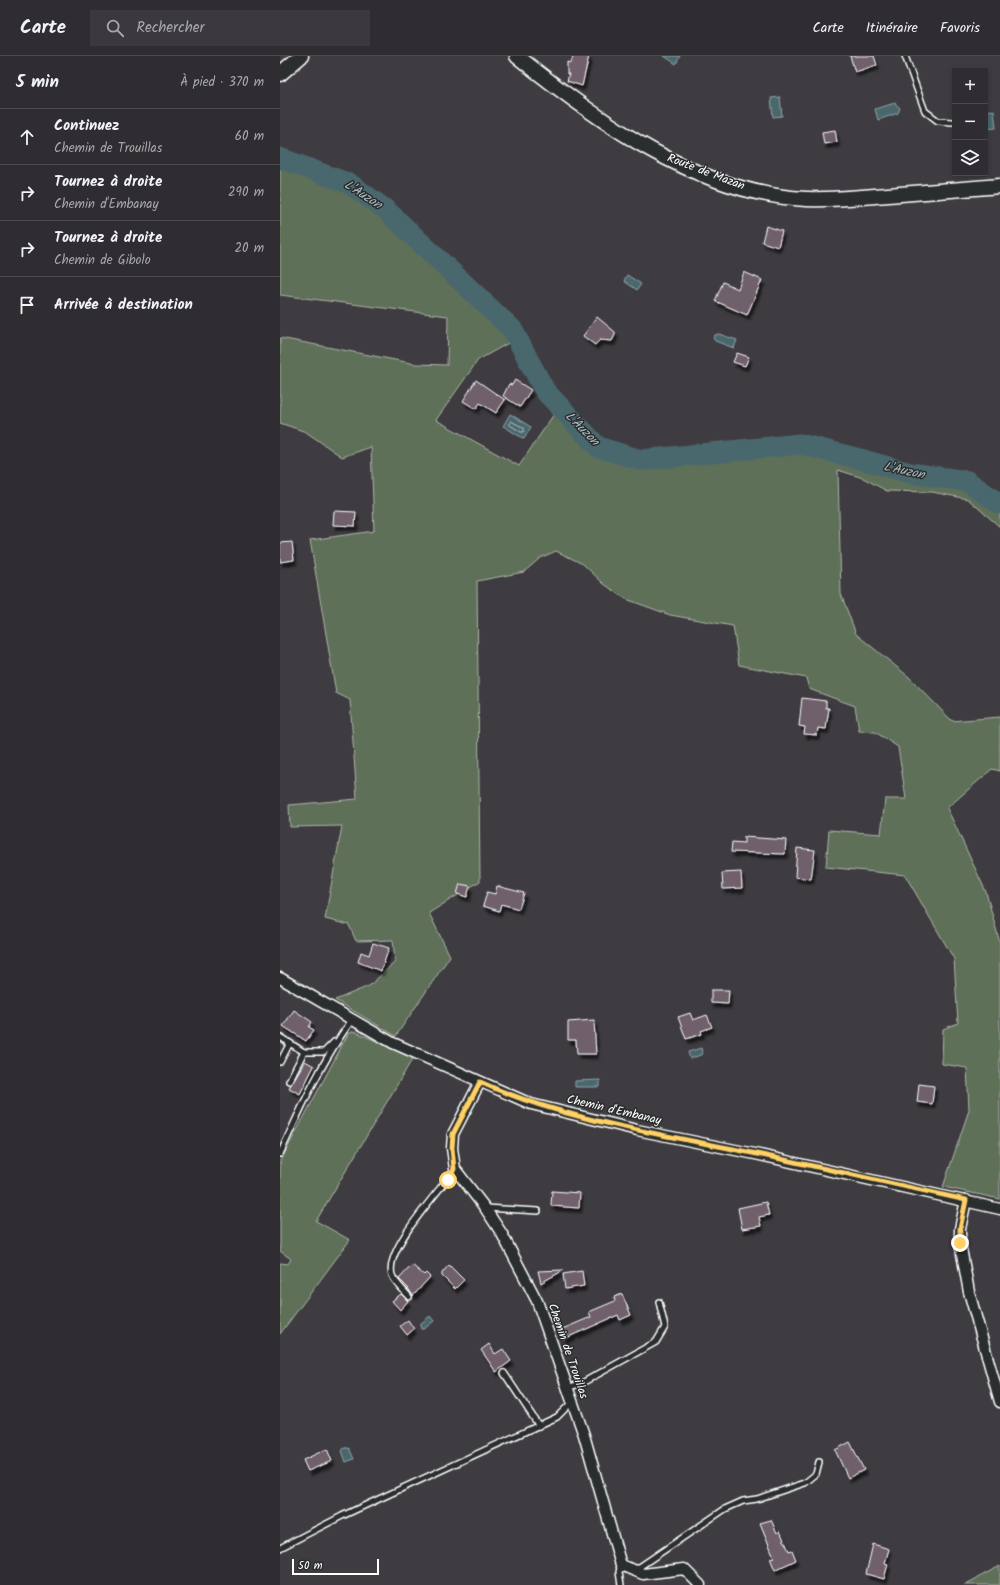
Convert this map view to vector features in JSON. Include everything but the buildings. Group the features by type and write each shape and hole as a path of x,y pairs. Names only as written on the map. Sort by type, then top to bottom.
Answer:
{"main road":[{"path":"280,61 285,56"},
{"path":"280,74 301,56"},
{"name":"Route de Mazan","path":"517,56 594,114 633,140 674,161 723,181 776,195 805,198 838,198 1000,186"}],"street":[{"name":"Chemin d'Embanay","path":"280,978 393,1043 531,1104 637,1130 755,1154 966,1200 1000,1209"},
{"path":"454,1169 452,1148 453,1134 480,1082"},
{"name":"Chemin de Trouillas","path":"454,1169 485,1208 502,1234 537,1301 584,1435 621,1565"},
{"path":"966,1200 960,1229 960,1243 969,1292 1000,1402"},
{"path":"621,1565 643,1574 684,1569 700,1585"}],"lane":[{"path":"905,56 925,110 938,121 952,122"},
{"path":"280,1037 304,1052 324,1052 339,1037 352,1020"},
{"path":"280,1154 295,1120 339,1037"},
{"path":"280,1062 290,1043"},
{"path":"289,1081 304,1052"},
{"path":"409,1296 392,1276 391,1262 398,1243 454,1169"},
{"path":"485,1208 538,1211"},
{"path":"567,1388 582,1382 656,1342 665,1327 660,1302"},
{"path":"504,1373 539,1426"},
{"path":"280,1548 342,1516 557,1418 572,1402"},
{"path":"635,1570 725,1509 744,1501 805,1484 816,1474 819,1462"},
{"path":"621,1565 619,1572 621,1585"}],"green space":[{"path":"280,167 345,190 401,232 509,333 512,341 478,360 436,420 519,466 554,414 596,453 640,465 802,449 908,477 966,488 1000,511 1000,527 968,499 932,492 887,491 863,478 838,470 841,594 856,634 909,677 952,721 1000,717 1000,771 992,769 947,808 986,892 1000,943 1000,1199 943,1187 969,1110 967,1068 942,1064 943,1029 958,1023 954,959 905,875 826,867 829,830 881,834 885,799 906,799 898,747 875,732 859,731 855,706 809,689 806,678 739,665 733,626 670,615 626,599 604,584 583,564 556,551 540,558 524,572 477,581 480,881 429,913 450,956 396,1036 335,1000 369,986 395,962 393,940 356,941 349,925 325,919 342,826 290,827 289,805 357,799 350,700 336,693 310,540 374,531 371,447 342,457 306,432 280,423 280,338 416,364 447,365 448,316 280,295"},
{"path":"354,1031 413,1058 316,1221 350,1240 280,1334 280,1263 288,1264 291,1259 280,1251 280,1162 348,1034"},
{"path":"1000,1566 1000,1585 964,1585"}],"water":[{"path":"664,56 680,56 676,64"},
{"path":"780,97 782,116 773,117 771,98"},
{"path":"895,103 900,108 898,113 878,120 875,109"},
{"path":"994,110 996,128 988,129 988,111"},
{"path":"627,275 641,284 637,290 624,281"},
{"path":"719,334 737,340 734,348 715,341 713,338 715,335"},
{"path":"510,414 531,427 524,439 503,426"},
{"path":"701,1048 703,1054 690,1059 688,1052"},
{"path":"600,1080 600,1087 575,1087 575,1081"},
{"path":"430,1316 434,1321 424,1329 421,1329 420,1324"},
{"path":"344,1448 349,1448 354,1459 346,1462 342,1451"}],"waterway":[{"name":"L'Auzon","path":"280,158 350,184 386,210 512,329 545,391 598,447 641,460 800,444 910,473 967,481 1000,504"}],"route":[{"path":"448,1180 454,1169 452,1148 453,1134 480,1082 531,1104 637,1130 966,1200 960,1229 960,1243"}]}
